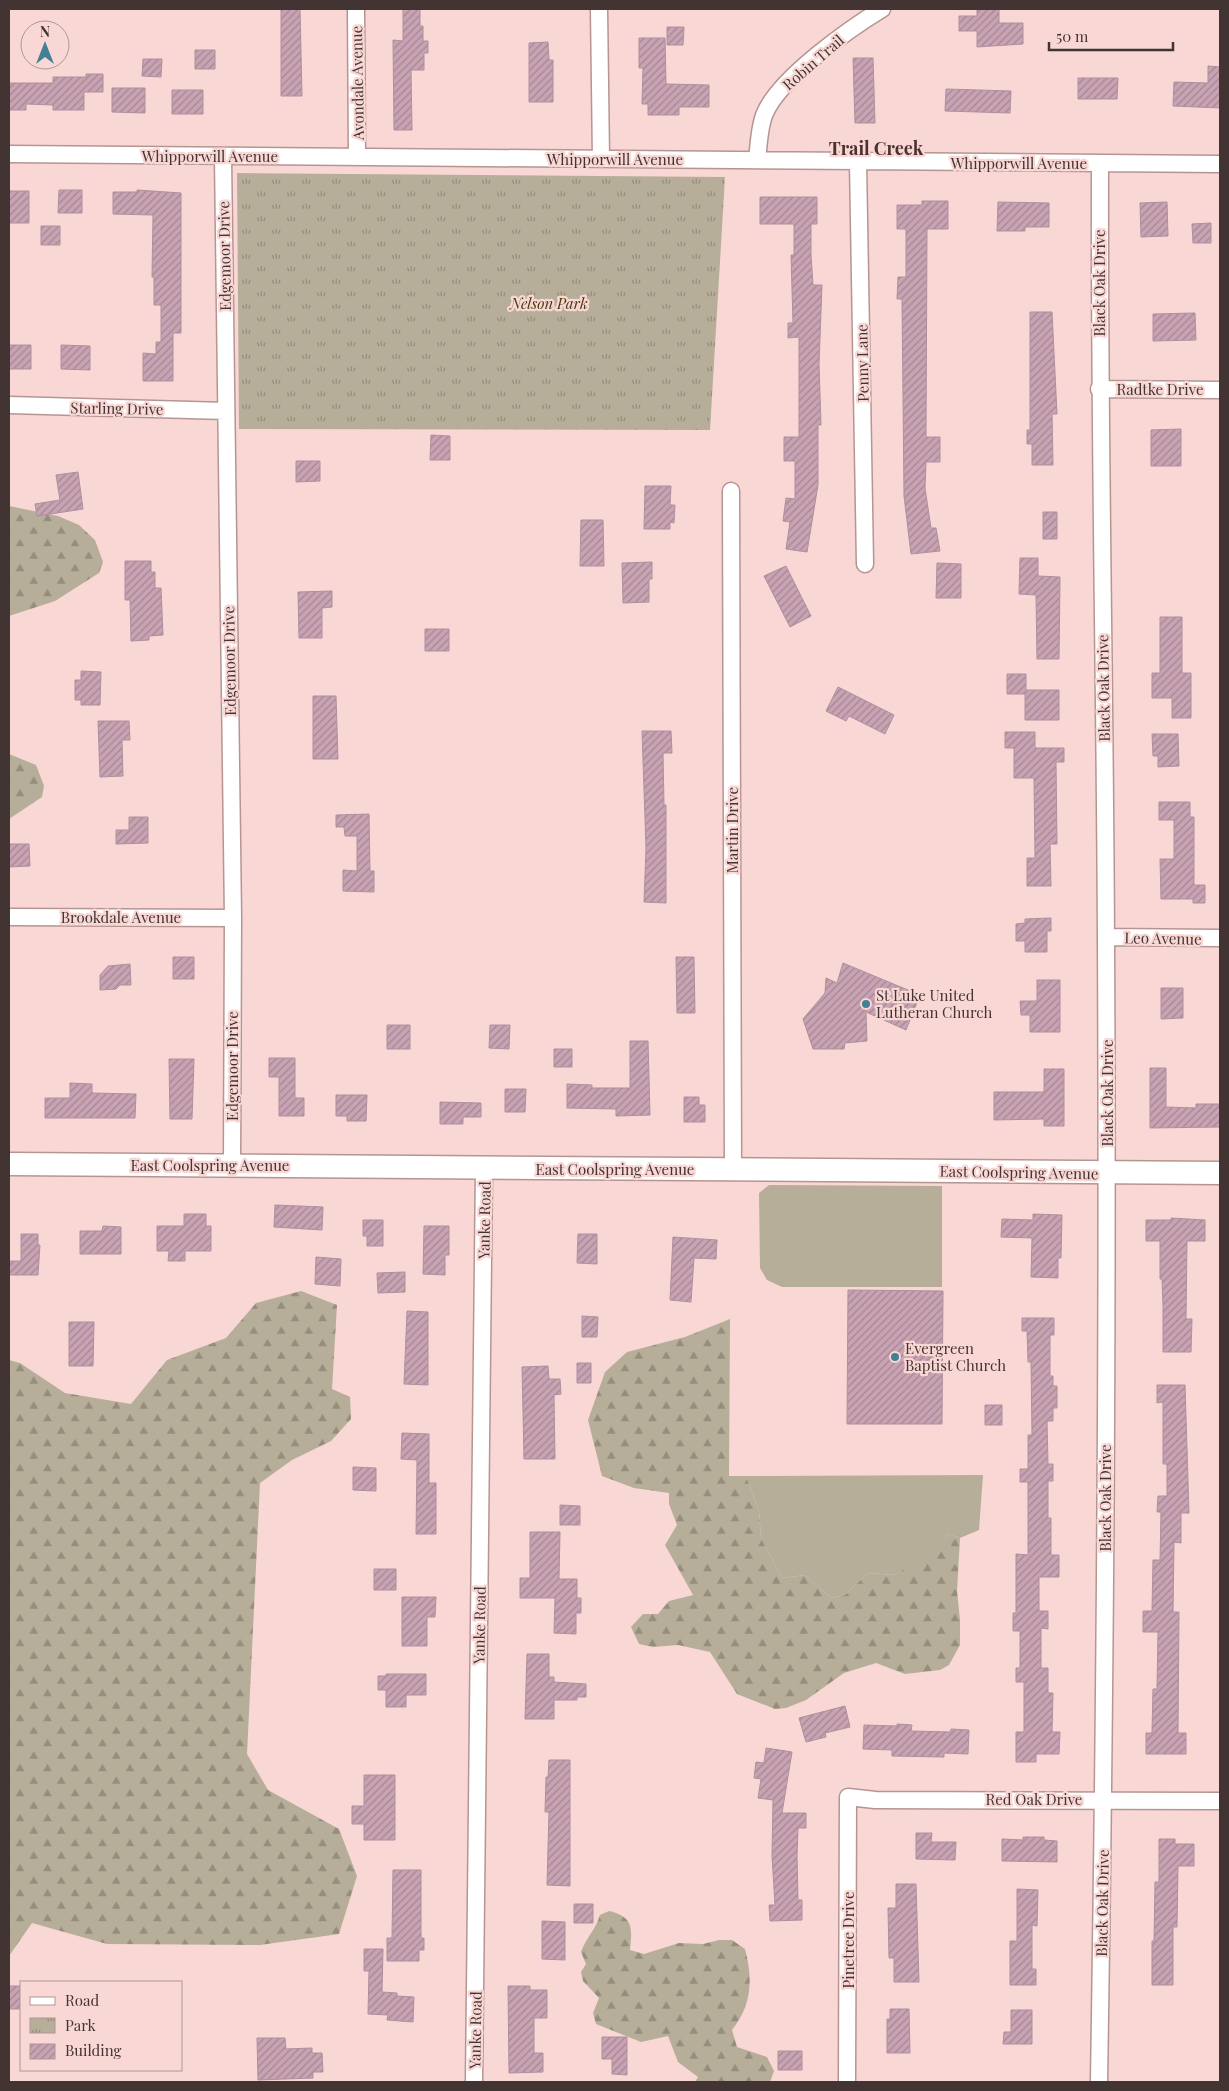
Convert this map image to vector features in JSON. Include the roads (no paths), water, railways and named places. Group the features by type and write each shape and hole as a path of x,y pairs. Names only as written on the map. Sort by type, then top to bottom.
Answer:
{"street":[{"name":"Avondale Avenue","path":"356,9 357,156"},
{"path":"599,9 601,159"},
{"name":"Robin Trail","path":"757,159 765,114 782,86 852,27 882,9"},
{"name":"Whipporwill Avenue","path":"9,154 1220,164"},
{"name":"Edgemoor Drive","path":"223,157 233,918 232,1166"},
{"name":"Penny Lane","path":"858,162 865,564"},
{"name":"Black Oak Drive","path":"1099,2082 1103,1799 1107,1172 1099,388 1100,163"},
{"name":"Radtke Drive","path":"1099,388 1220,390"},
{"name":"Starling Drive","path":"9,406 226,411"},
{"name":"Martin Drive","path":"731,491 733,1169"},
{"name":"Brookdale Avenue","path":"9,916 233,918"},
{"name":"Leo Avenue","path":"1106,938 1220,938"},
{"name":"East Coolspring Avenue","path":"9,1164 1220,1173"},
{"name":"Yanke Road","path":"474,2082 484,1168"},
{"name":"Red Oak Drive","path":"848,1797 875,1800 1103,1799 1220,1801"},
{"name":"Pinetree Drive","path":"848,1797 848,2082"}],"place":[{"name":"St Luke United Lutheran Church","path":"866,1004"},
{"name":"Evergreen Baptist Church","path":"895,1357"}],"district":[{"name":"Trail Creek","path":"876,148"}],"park label":[{"name":"Nelson Park","path":"549,303"}]}
